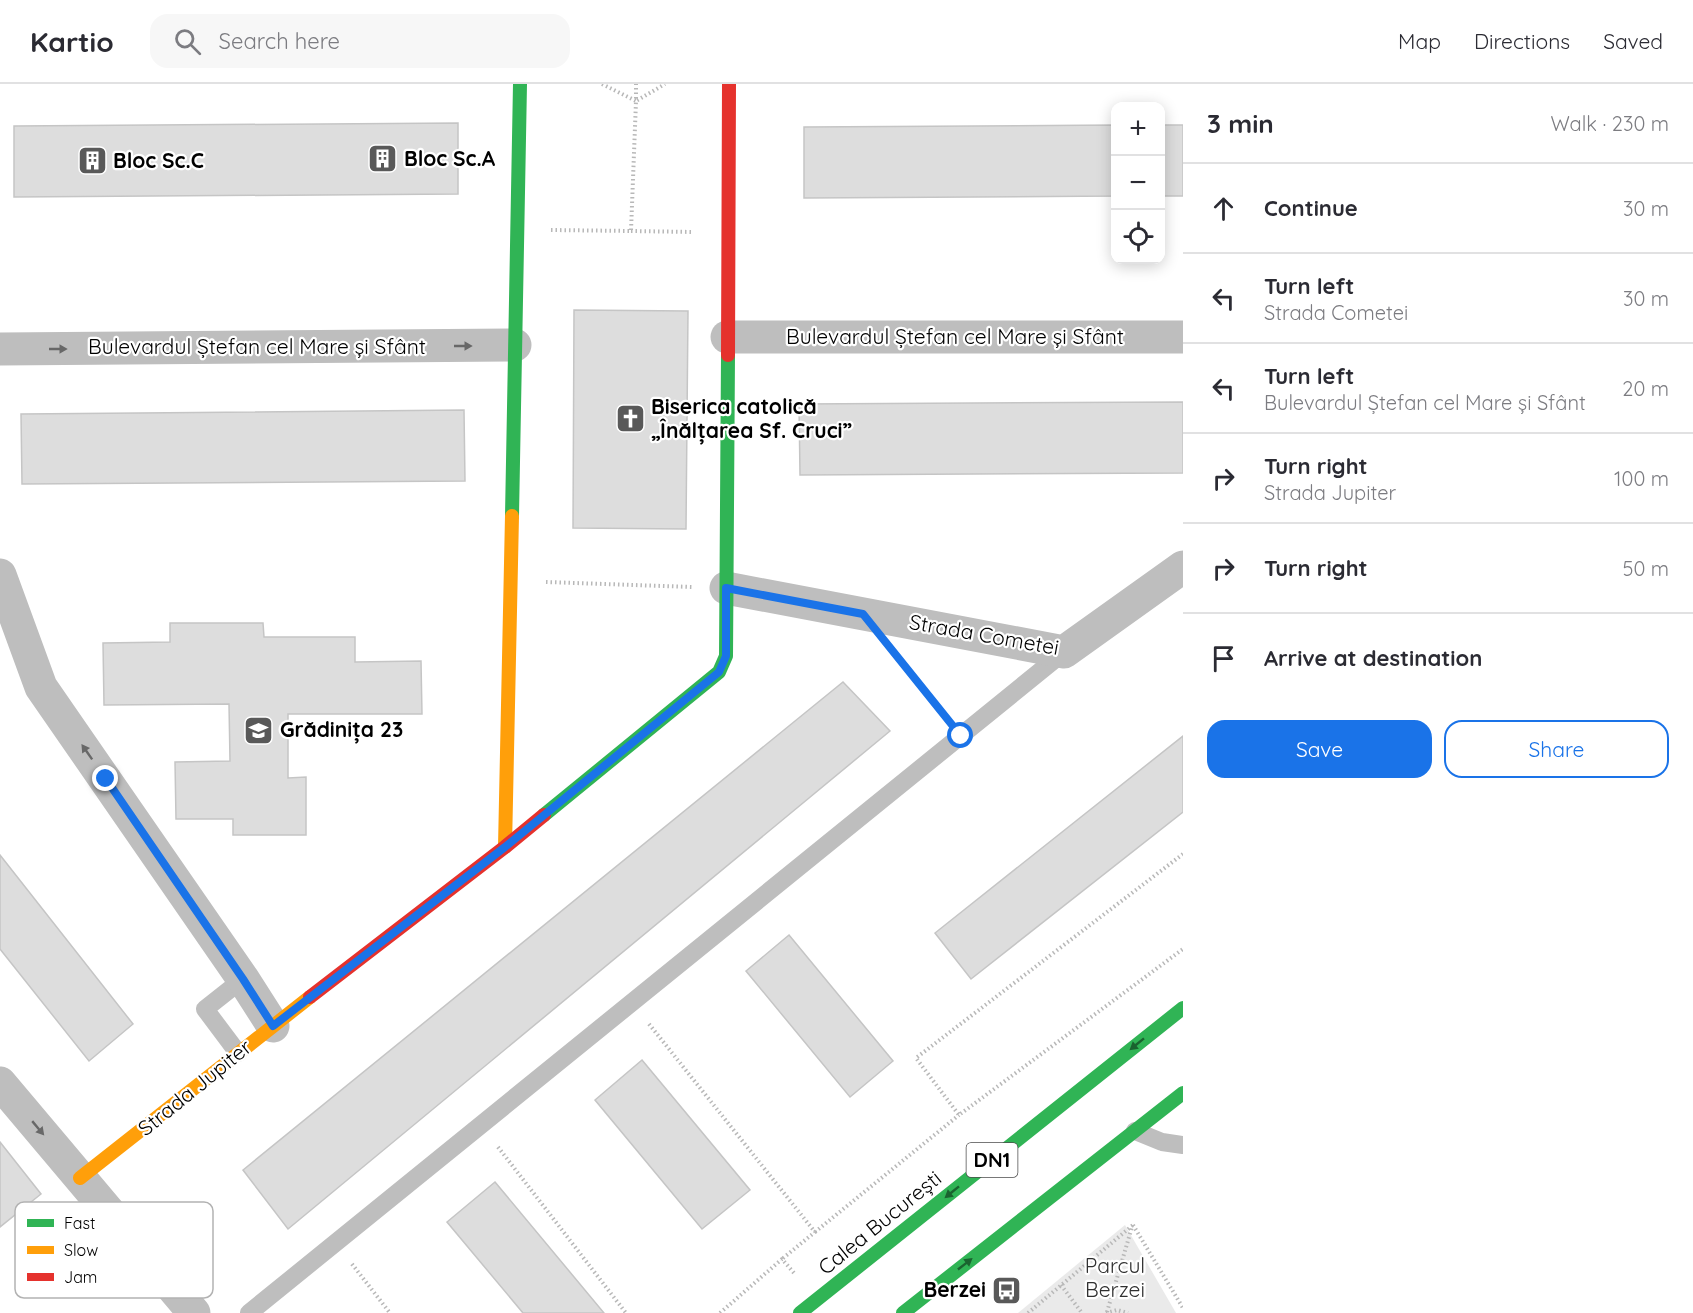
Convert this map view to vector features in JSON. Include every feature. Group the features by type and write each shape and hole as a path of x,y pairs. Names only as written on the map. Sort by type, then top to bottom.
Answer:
{"street":[{"path":"505,847 520,84"},
{"path":"726,588 729,84"},
{"name":"Bulevardul Ștefan cel Mare și Sfânt","path":"728,337 1183,337"},
{"name":"Bulevardul Ștefan cel Mare și Sfânt","path":"0,349 515,345"},
{"name":"Strada Cometei","path":"726,588 1064,652 1183,567"},
{"path":"0,575 40,687 106,779 273,1026"},
{"name":"Strada Jupiter","path":"80,1178 505,847 719,672 726,656 726,588"},
{"name":"Calea București","path":"800,1313 1183,1008"},
{"path":"0,1083 100,1202"},
{"path":"903,1313 1183,1093"},
{"path":"181,1298 194,1313"}],"lane":[{"path":"249,1313 1064,652"},
{"path":"238,1053 205,1009 243,979"},
{"path":"1135,1131 1162,1142 1183,1145"}],"path":[{"path":"602,84 636,101"},
{"path":"631,231 636,84"},
{"path":"636,101 665,84"},
{"path":"517,230 728,233"},
{"path":"510,580 726,588"},
{"path":"863,614 961,736"},
{"path":"959,1116 916,1058 1183,854"},
{"path":"720,1313 782,1259 959,1116 1183,949"},
{"path":"632,1003 815,1232"},
{"path":"481,1125 626,1313"},
{"path":"1028,1313 1132,1225"},
{"path":"1132,1225 1183,1308"},
{"path":"1107,1313 1132,1225"},
{"path":"335,1243 390,1313"},
{"path":"782,1259 816,1301"},
{"path":"1061,1285 1082,1313"},
{"path":"1107,1313 1117,1310 1128,1313"}],"green space":[{"name":"Parcul Berzei","path":"1125,1225 1176,1313 1018,1313"}],"building":[{"path":"458,123 458,194 14,197 14,126"},
{"path":"1111,125 1111,196 804,198 804,127"},
{"path":"1165,125 1183,125 1183,196 1165,196"},
{"name":"Biserica catolică „Înălțarea Sf. Cruci”","path":"574,310 688,311 686,529 573,528"},
{"path":"1183,402 1183,473 800,475 799,404"},
{"path":"464,410 465,481 22,484 21,414"},
{"path":"170,623 263,623 264,637 355,637 355,662 421,661 422,714 288,714 288,778 306,777 306,835 233,835 233,819 176,819 175,762 230,761 229,704 104,705 103,643 170,642"},
{"path":"843,682 890,731 288,1229 243,1170"},
{"path":"1183,736 1183,812 971,979 935,933"},
{"path":"0,855 133,1024 89,1061 0,949"},
{"path":"789,935 893,1061 850,1097 746,971"},
{"path":"642,1060 750,1190 702,1229 595,1100"},
{"path":"0,1142 41,1194 31,1202 15,1202 15,1215 0,1227"},
{"path":"495,1182 604,1313 523,1313 447,1222"}],"traffic: fast":[{"path":"512,516 520,84"},
{"path":"544,815 719,672 726,656 728,355"},
{"path":"800,1313 1183,1008"},
{"path":"903,1313 1183,1093"}],"traffic: slow":[{"path":"505,847 512,516"},
{"path":"80,1178 310,997"}],"traffic: jam":[{"path":"728,355 729,84"},
{"path":"310,997 544,815"}],"place":[{"name":"Bloc Sc.A","path":"383,159"},
{"name":"Bloc Sc.C","path":"92,161"},
{"name":"Biserica catolică „Înălțarea Sf. Cruci”","path":"630,419"},
{"name":"Grădinița 23","path":"259,730"},
{"name":"Berzei","path":"1007,1290"}],"route":[{"path":"106,779 273,1026 505,847 719,672 726,656 726,588 863,614 961,736"}]}
